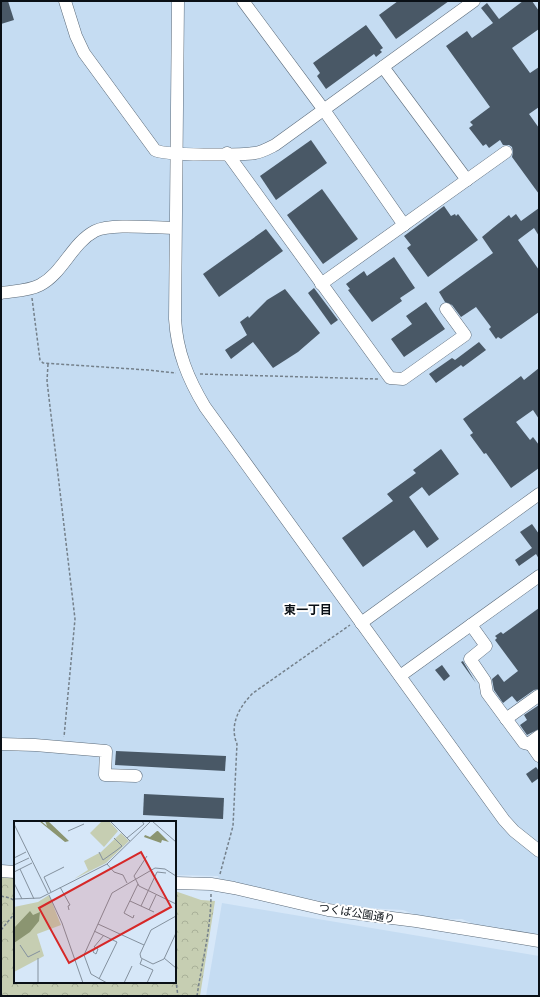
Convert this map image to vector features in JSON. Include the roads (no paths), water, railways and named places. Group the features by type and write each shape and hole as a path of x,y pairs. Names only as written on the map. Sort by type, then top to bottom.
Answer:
{"street":[{"path":"65,1 76,36 84,53 155,150 162,153 255,153 275,145 474,1"},
{"path":"178,1 175,228 176,334 183,363 191,382 205,407 504,820 514,831 539,851"},
{"path":"244,1 324,110 404,225"},
{"path":"383,68 467,180"},
{"path":"321,284 506,152"},
{"path":"226,153 390,378 403,378 465,335 446,309"},
{"path":"1,293 40,285 48,280 84,239 96,231 111,228 175,228"},
{"path":"359,621 539,494"},
{"path":"400,676 539,576"},
{"path":"471,625 486,646 470,659 485,681 487,693 524,743 534,740 539,756"},
{"path":"506,719 538,696"},
{"path":"1,744 106,751 105,775 136,776"},
{"path":"1,871 14,872"},
{"name":"つくば公園通り","path":"176,883 214,885 328,910 432,924 539,941"}],"district":[{"name":"東一丁目","path":"308,610"}]}
